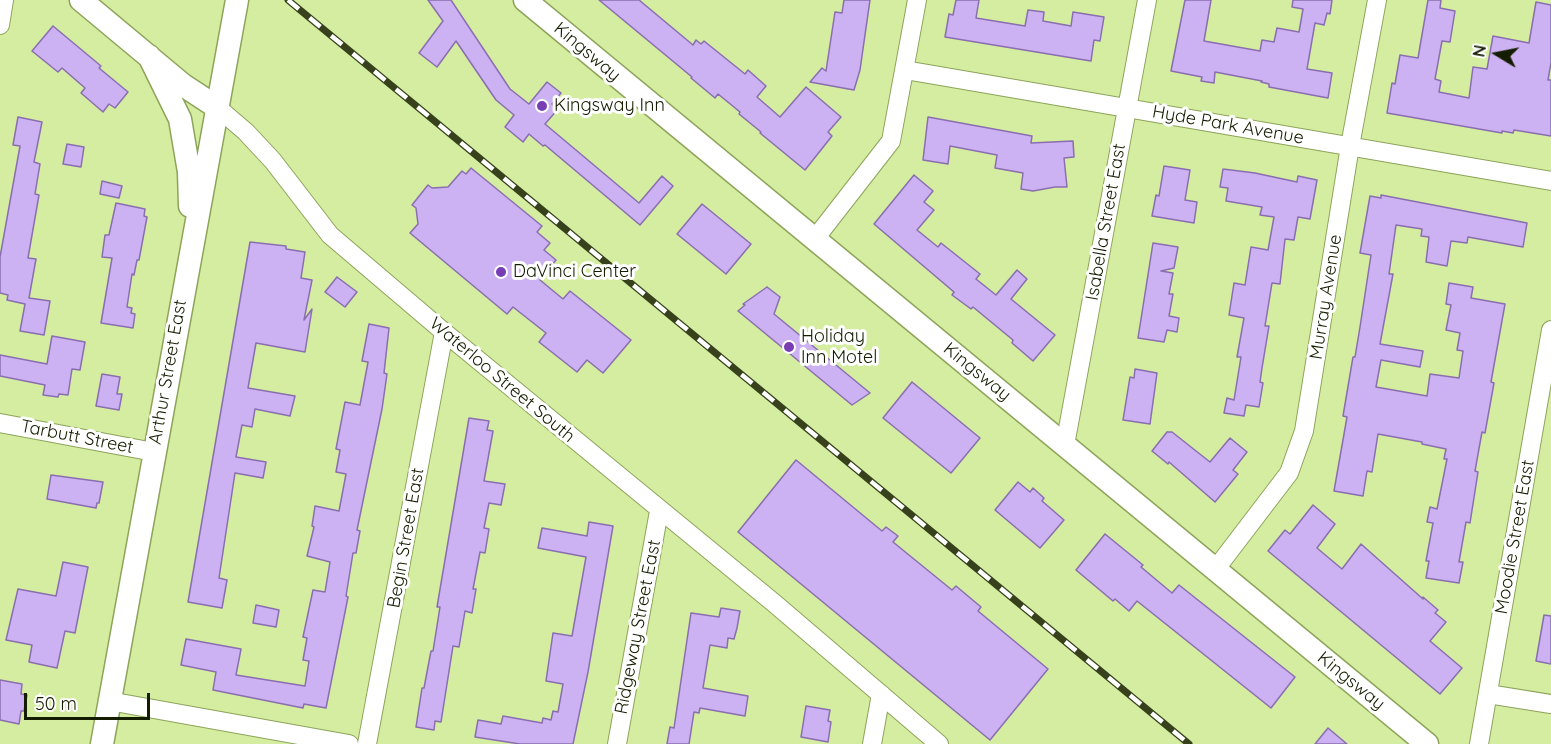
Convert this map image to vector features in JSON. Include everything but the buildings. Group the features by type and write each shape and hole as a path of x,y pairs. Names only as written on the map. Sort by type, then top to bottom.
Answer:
{"main road":[{"name":"Waterloo Street South","path":"81,0 183,85 218,108"},
{"name":"Arthur Street East","path":"102,744 237,0"},
{"name":"Kingsway","path":"525,0 813,240 1427,744"},
{"path":"149,56 180,119 189,172 191,248"}],"street":[{"path":"0,25 4,0"},
{"path":"813,240 891,141 917,0"},
{"name":"Isabella Street East","path":"1065,445 1147,0"},
{"name":"Murray Avenue","path":"1215,570 1289,473 1298,453 1304,431 1350,146 1377,0"},
{"name":"Hyde Park Avenue","path":"904,70 1551,180"},
{"name":"Waterloo Street South","path":"218,108 246,132 273,161 330,235 659,511 774,603 939,744"},
{"name":"Moodie Street East","path":"1479,744 1551,330"},
{"name":"Begin Street East","path":"368,744 444,332"},
{"name":"Tarbutt Street","path":"0,423 154,452"},
{"name":"Ridgeway Street East","path":"616,744 659,511"},
{"path":"872,744 881,694"},
{"path":"1488,694 1551,704"},
{"path":"109,701 349,744"}],"railway":[{"path":"288,0 1189,744"}],"place":[{"name":"Kingsway Inn","path":"542,106"},
{"name":"DaVinci Center","path":"501,272"},
{"name":"Holiday Inn Motel","path":"789,347"}]}
